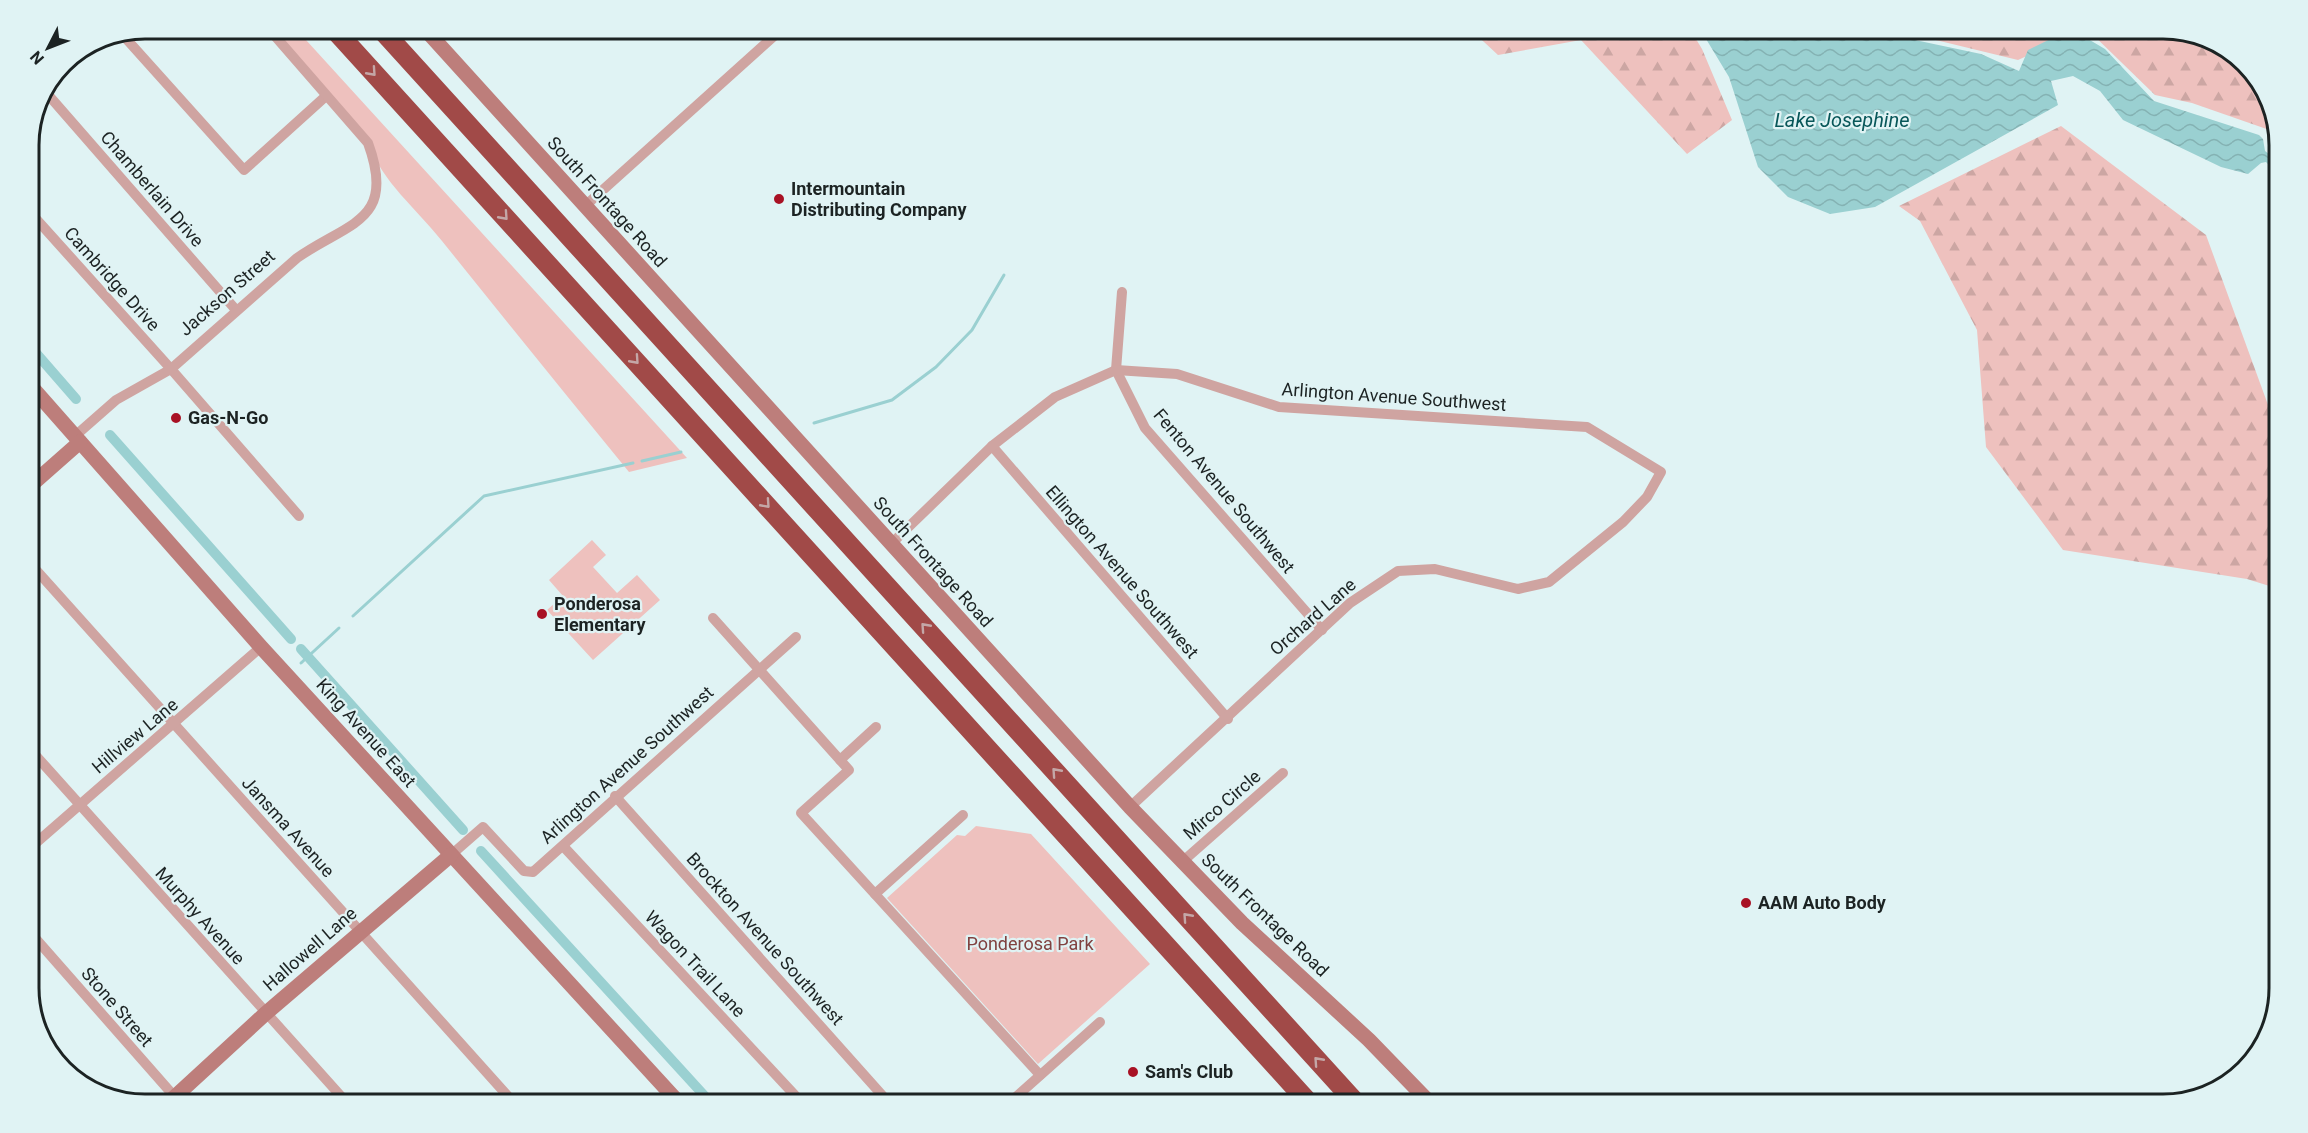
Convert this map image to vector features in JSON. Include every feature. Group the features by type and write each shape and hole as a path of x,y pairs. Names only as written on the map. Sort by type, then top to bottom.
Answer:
{"highway":[{"path":"343,39 1301,1094"},
{"path":"390,39 1348,1094"}],"main road":[{"name":"South Frontage Road","path":"433,39 1130,807 1242,923 1369,1040 1421,1094"},
{"name":"King Avenue East","path":"39,395 261,647 671,1094"},
{"name":"Jackson Street","path":"39,477 77,439"},
{"name":"Hallowell Lane","path":"182,1094 265,1014 451,855"}],"street":[{"path":"128,40 244,170 326,96 277,39"},
{"path":"585,206 771,39"},
{"name":"Jackson Street","path":"77,439 116,400 171,369 297,258 315,245 356,225 371,206 377,189 376,165 368,143 326,96"},
{"name":"Chamberlain Drive","path":"50,97 236,310"},
{"name":"Cambridge Drive","path":"39,222 171,369 298,516"},
{"path":"1116,370 1122,292"},
{"name":"Arlington Avenue Southwest","path":"891,544 992,446 1055,397 1116,370 1177,374 1279,407 1587,427 1661,472"},
{"name":"Fenton Avenue Southwest","path":"1116,370 1145,428 1322,630"},
{"name":"Ellington Avenue Southwest","path":"992,446 1228,718"},
{"name":"Orchard Lane","path":"1130,807 1350,603 1398,571 1435,569 1518,589 1549,582 1623,522 1647,497 1661,472"},
{"name":"Jansma Avenue","path":"39,572 506,1094"},
{"path":"713,618 849,770 801,813 1040,1075"},
{"name":"Arlington Avenue Southwest","path":"483,827 524,871 533,872 615,796 796,637"},
{"name":"Hillview Lane","path":"39,840 261,647"},
{"path":"840,760 876,727"},
{"name":"Murphy Avenue","path":"39,759 339,1094"},
{"name":"Mirco Circle","path":"1182,862 1283,773"},
{"name":"Brockton Avenue Southwest","path":"615,796 881,1094"},
{"path":"875,894 963,815"},
{"name":"Hallowell Lane","path":"451,855 483,827"},
{"name":"Wagon Trail Lane","path":"563,846 794,1094"},
{"name":"Stone Street","path":"39,944 167,1094"},
{"path":"1019,1094 1100,1022"}],"green space":[{"path":"280,39 305,39 687,458 629,472 442,241 391,183 382,171 368,143"},
{"path":"1481,39 1696,39 1732,120 1687,154 1581,40 1498,55"},
{"path":"1932,39 2065,39 2018,60"},
{"path":"2097,39 2177,40 2210,50 2233,65 2243,75 2258,98 2268,129 2192,103 2155,95"},
{"path":"2061,126 2206,235 2269,408 2269,586 2247,579 2063,550 1986,447 1977,330 1920,221 1899,206"},
{"path":"592,540 606,555 593,567 617,593 637,575 660,600 593,660 547,610 563,596 549,580"},
{"name":"Ponderosa Park","path":"976,826 1031,834 1150,964 1038,1064 887,898 957,835 965,836"}],"water":[{"name":"Lake Josephine","path":"1706,39 1910,39 1981,54 2019,71 2028,50 2051,39 2088,39 2105,49 2154,101 2259,135 2263,139 2265,151 2269,154 2269,165 2266,162 2261,163 2248,174 2221,167 2123,120 2100,91 2073,76 2051,81 2058,105 1875,207 1830,214 1788,197 1758,167 1729,77"}],"waterway":[{"path":"814,423 892,400 936,367 972,330 1004,275"},
{"path":"39,356 76,399"},
{"path":"110,435 291,639"},
{"path":"642,461 681,452"},
{"path":"353,616 484,496 633,463"},
{"path":"301,663 339,628"},
{"path":"301,649 463,830"},
{"path":"481,851 703,1094"}],"place":[{"name":"Intermountain Distributing Company","path":"779,199"},
{"name":"Gas-N-Go","path":"176,418"},
{"name":"Ponderosa Elementary","path":"542,614"},
{"name":"AAM Auto Body","path":"1746,903"},
{"name":"Sam's Club","path":"1133,1072"}]}
